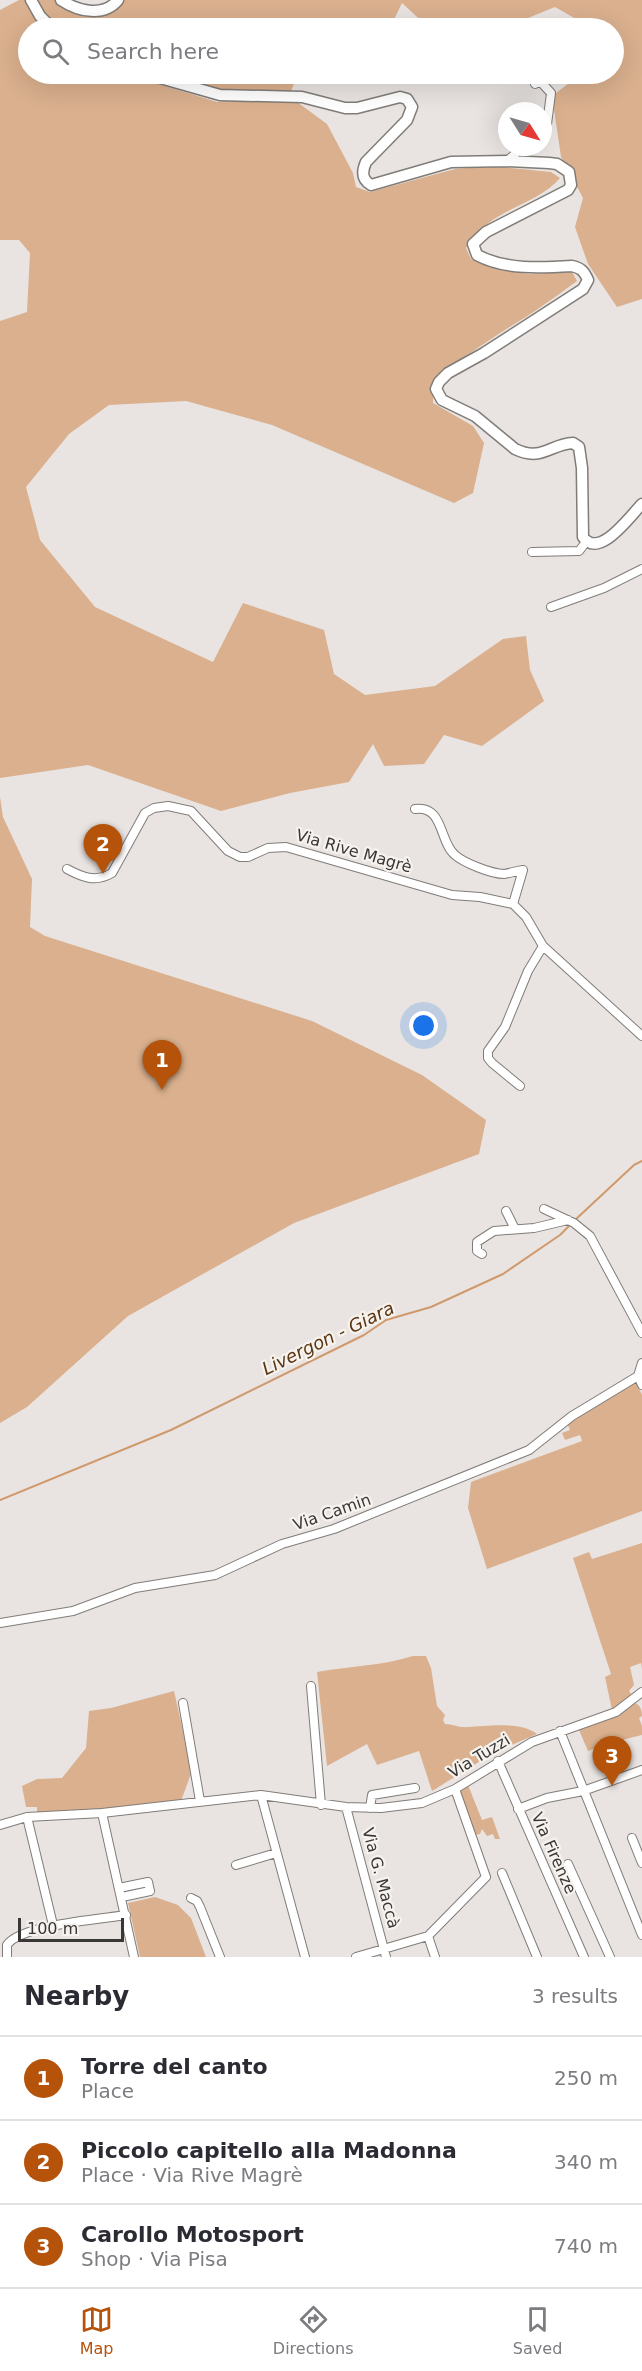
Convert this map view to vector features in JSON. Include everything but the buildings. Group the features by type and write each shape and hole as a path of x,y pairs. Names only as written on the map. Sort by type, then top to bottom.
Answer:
{"main road":[{"path":"31,0 42,18"},
{"path":"62,0 75,8 94,11 104,11 118,0"},
{"path":"181,84 220,95 302,97 345,108 357,108 400,97 407,99 412,107 407,120 366,162 363,170 364,178 371,184 451,162 507,160 557,164 569,172 571,185 568,190 479,236 473,244 474,250 482,257 515,266 572,266 585,273 588,280 583,289 484,353 448,373 436,389 442,400 475,416 523,453 542,453 568,443 579,447 582,468 582,524 583,537 586,542 597,544 607,540 642,504"}],"street":[{"path":"543,84 551,93 550,102"},
{"path":"507,160 512,156"},
{"path":"532,552 579,550 586,542"},
{"path":"551,607 596,591 642,569"},
{"name":"Via Rive Magrè","path":"67,869 86,878 105,878 112,873 145,813 154,808 168,806 191,811 234,855 248,857 268,848 286,847 452,895 480,897 513,904"},
{"path":"415,809 423,808 433,813 452,854 462,860 504,874 523,870 513,904 526,917 543,946 642,1036"},
{"path":"520,1086 492,1063 488,1058 488,1051 505,1027 528,971 543,946"},
{"path":"544,1209 584,1229 598,1250 642,1333"},
{"path":"506,1211 515,1229"},
{"path":"482,1254 479,1254 476,1248 480,1238 494,1231 534,1228 569,1220"},
{"path":"642,1363 639,1376 642,1385"},
{"name":"Via Camin","path":"0,1623 73,1611 135,1588 215,1575 244,1563 275,1546 334,1529 529,1450 572,1416 639,1376"},
{"path":"311,1686 321,1805"},
{"name":"Via Tuzzi","path":"0,1825 27,1817 102,1813 261,1795 346,1807 370,1808 422,1803 455,1788 532,1742 610,1714 640,1696"},
{"path":"183,1702 200,1801"},
{"path":"560,1731 642,1935"},
{"name":"Via Firenze","path":"498,1761 584,1957"},
{"path":"518,1809 547,1798 583,1791 642,1770"},
{"path":"370,1808 372,1795 415,1788"},
{"path":"356,1957 386,1953 428,1936 486,1877 455,1788"},
{"path":"261,1795 305,1957"},
{"name":"Via G. Maccà","path":"346,1807 386,1953"},
{"path":"102,1813 134,1957"},
{"path":"27,1817 53,1925"},
{"path":"632,1838 642,1863"},
{"path":"236,1865 276,1853"},
{"path":"568,1864 610,1957"},
{"path":"502,1873 537,1957"},
{"path":"191,1898 197,1901 200,1907 220,1957"},
{"path":"7,1957 7,1945 16,1935 53,1925 126,1915"},
{"path":"428,1936 435,1957"}],"shaded area":[{"path":"19,0 28,0 36,18 18,18 18,84 158,84 217,102 278,97 233,96 187,84 294,84 289,96 327,124 353,173 356,187 370,192 455,169 492,166 551,172 560,178 538,196 487,224 466,248 471,259 502,270 529,274 572,272 577,281 470,354 434,383 433,403 473,426 484,443 473,493 454,503 272,425 186,401 109,405 69,434 26,487 40,540 95,607 213,662 243,603 324,630 334,674 365,695 435,686 503,639 526,636 530,670 544,701 482,746 444,735 424,764 384,766 373,744 349,782 290,793 221,811 88,765 0,778 0,321 27,312 30,253 19,240 0,240 0,10"},
{"path":"34,0 61,0 94,11 118,0 642,0 642,299 617,307 588,264 575,227 583,198 561,157 552,96 568,84 624,84 624,18 574,18 555,7 528,18 418,18 402,3 395,18 47,18"},
{"path":"0,797 3,817 32,879 30,927 45,936 312,1021 422,1075 486,1120 479,1154 294,1223 128,1316 27,1407 0,1423"},
{"path":"635,1380 642,1395 642,1511 487,1569 468,1508 471,1482 582,1441 580,1435 565,1440 562,1433 570,1430 567,1423"},
{"path":"642,1543 642,1669 641,1663 630,1667 634,1685 629,1691 632,1695 612,1710 605,1677 611,1674 573,1558 589,1552 592,1559"},
{"path":"413,1656 426,1656 431,1668 437,1706 445,1715 443,1720 445,1724 465,1727 514,1726 523,1727 537,1734 495,1752 432,1791 419,1751 377,1765 367,1744 327,1766 317,1672 389,1662"},
{"path":"174,1691 192,1771 181,1801 105,1810 37,1813 37,1807 26,1807 22,1786 37,1779 62,1778 86,1748 89,1711 111,1708"},
{"path":"634,1703 642,1712 639,1718 642,1735 588,1751 579,1730 607,1720"},
{"path":"468,1785 482,1820 492,1817 500,1839 495,1839 493,1834 487,1836 482,1829 480,1834 475,1835 460,1792"},
{"path":"155,1897 178,1905 191,1918 206,1957 140,1957 128,1903"}],"waterway":[{"name":"Livergon - Giara","path":"575,1220 634,1165 642,1161"},
{"name":"Livergon - Giara","path":"0,1500 171,1430 364,1335 386,1320 431,1307 503,1274 560,1235 571,1224"}],"place":[{"name":"Piccolo capitello alla Madonna","path":"103,874"},
{"name":"Torre del canto","path":"162,1090"},
{"name":"Carollo Motosport","path":"612,1786"}]}
